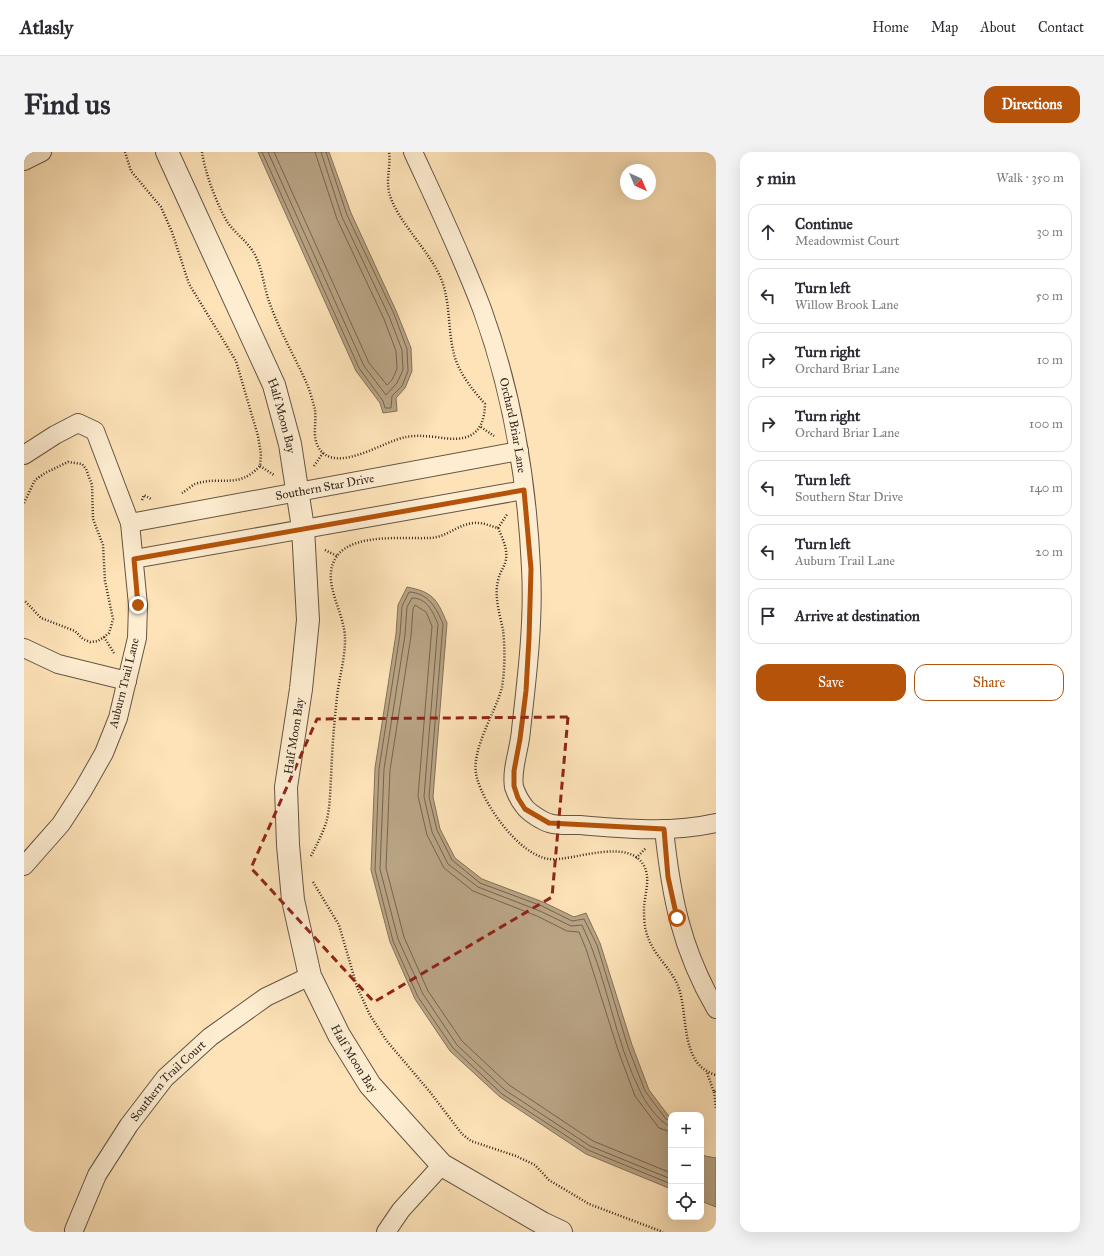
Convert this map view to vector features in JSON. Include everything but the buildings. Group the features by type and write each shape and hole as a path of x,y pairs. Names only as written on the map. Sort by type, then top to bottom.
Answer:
{"street":[{"path":"24,161 42,152"},
{"name":"Half Moon Bay","path":"167,152 274,385 290,444 296,492 303,528 308,620 301,690 286,787 288,845 293,900 310,976 339,1035 370,1085 442,1165 542,1223 561,1232"},
{"name":"Orchard Briar Lane","path":"413,152 482,310 511,408 519,451 531,569 529,638 520,739 514,771 514,786 525,809 549,823 664,829"},
{"name":"Auburn Trail Lane","path":"24,455 55,435 78,424 95,431 130,523 138,605 137,638 118,718 104,753 83,790 61,824 24,866"},
{"name":"Southern Star Drive","path":"130,523 519,451"},
{"path":"134,559 524,490"},
{"path":"24,648 58,664 127,681"},
{"path":"716,823 700,827 664,829 668,877 677,918 692,962 716,1009"},
{"name":"Southern Trail Court","path":"74,1230 97,1175 129,1125 165,1078 210,1037 266,997 310,976"},
{"path":"386,1232 401,1210 442,1165"}],"path":[{"path":"125,152 131,171 161,206 172,232 189,284 236,361 258,436 261,454 260,466 251,476 240,480 195,484 179,495"},
{"path":"202,152 212,187 228,222 255,255 267,296 279,328 307,385 315,410 313,430 319,447 323,453 336,458 353,456 404,437 422,435 461,440 481,428 485,413 486,404 473,391 461,372 453,351 447,297 441,279 431,259 397,209 389,192 389,152"},
{"path":"24,503 35,480 45,473 68,462 82,464 86,469 92,485 93,519 103,545 105,581 113,619 111,628 109,633 104,637 98,641 90,642 83,639 75,631 41,618 24,600"},
{"path":"130,523 144,495 154,501"},
{"path":"309,860 326,824 329,804 337,696 346,639 340,611 331,586 331,568 337,556 346,547 357,542 404,538 431,538 445,535 472,523 481,523 498,528 506,551 506,566 498,581 498,604 503,632 504,664 502,686 477,757 476,776 481,790 496,816 514,838 534,854 550,860 603,852 626,853 636,858 645,867 648,878 644,908 646,931 653,949 678,985 690,1050 707,1072 715,1091 716,1108"},
{"path":"312,881 339,925 357,987 370,1014 386,1040 430,1092 462,1134 471,1141 516,1156 535,1165 549,1180 588,1204 663,1232"},
{"path":"707,1072 716,1074"}],"highlighted area":[{"path":"568,717 552,897 374,1002 251,868 317,719"}],"water":[{"path":"258,152 329,152 351,213 397,313 411,348 412,371 405,388 396,398 397,411 383,413 380,403 356,371"},
{"path":"407,587 423,591 437,602 447,623 433,797 440,829 455,858 482,879 543,902 574,917 586,913 600,943 632,1045 649,1090 668,1115 668,1188 586,1154 500,1097 450,1051 415,999 390,942 371,870 375,768 396,634 398,605"},
{"path":"704,1155 716,1158 716,1207 704,1202"}],"route":[{"path":"138,605 134,559 524,490 531,569 526,691 514,771 514,786 518,798 525,809 549,823 664,829 668,877 677,918"}]}
